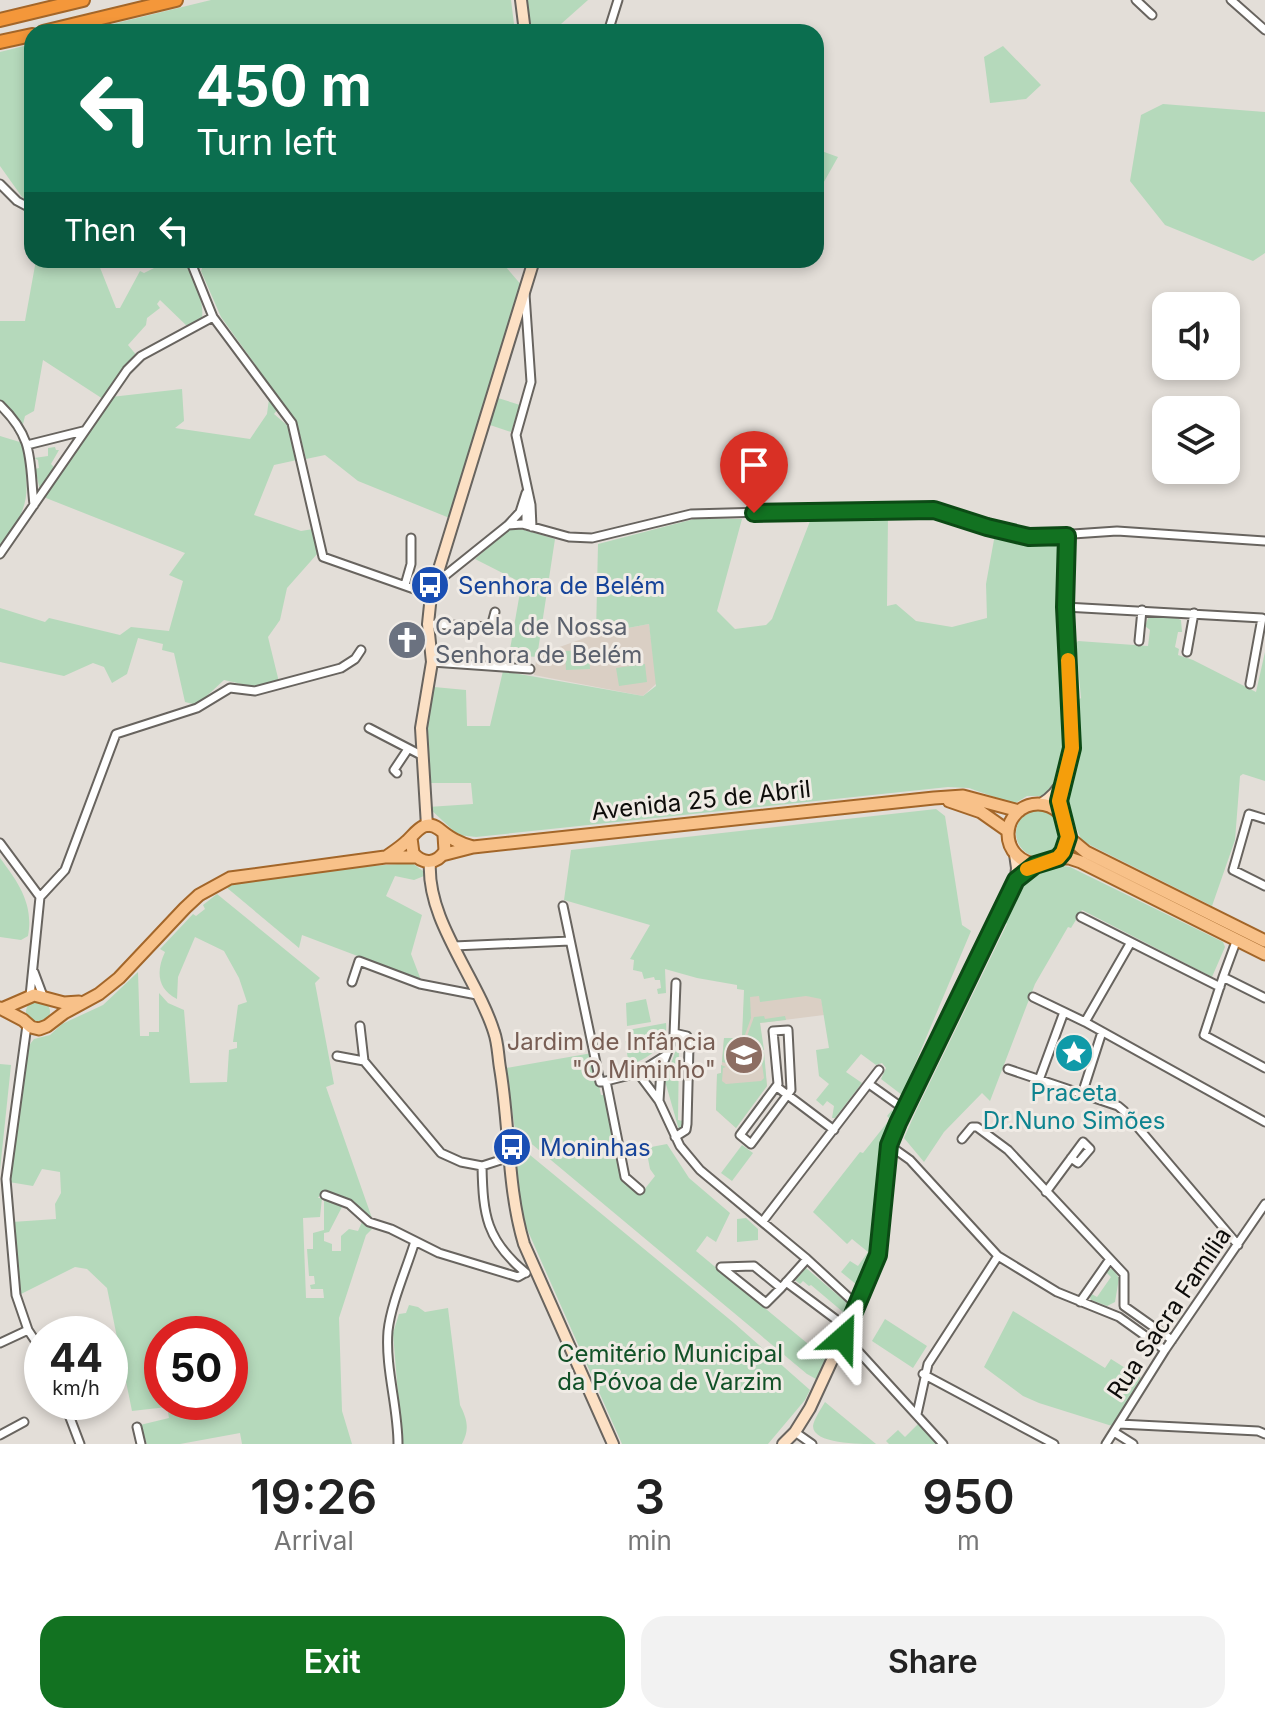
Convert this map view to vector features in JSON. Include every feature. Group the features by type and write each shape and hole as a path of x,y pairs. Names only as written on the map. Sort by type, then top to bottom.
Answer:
{"highway":[{"path":"0,20 83,0"},
{"path":"76,24 176,0"},
{"path":"0,42 24,37"}],"main road":[{"name":"Avenida 25 de Abril","path":"442,855 473,847 934,798 963,796 1019,811"},
{"name":"Avenida 25 de Abril","path":"934,798 963,804 981,812 1008,831"},
{"path":"1265,941 1086,852 1068,837 1056,809 1041,804 1025,807 1013,817 1008,839 1015,854 1028,863 1035,865 1058,858 1081,862 1265,954"},
{"path":"2,1008 25,1022 45,1026 119,978 185,908 215,885 247,874 385,857 416,857 430,862 442,855 446,846 444,835 437,828 427,826 417,829 411,838 385,857"},
{"name":"Avenida 25 de Abril","path":"444,835 473,847"},
{"path":"1058,858 1068,837"},
{"path":"411,838 411,849 416,857"},
{"path":"2,1008 28,998 46,997 64,1003 84,1002"},
{"path":"45,1026 54,1008 46,997"},
{"path":"25,1022 21,1010 28,998"}],"street":[{"path":"521,0 524,24"},
{"path":"610,24 618,0"},
{"path":"1136,0 1152,15"},
{"path":"1231,0 1265,30"},
{"path":"0,184 24,205"},
{"path":"196,268 213,317 292,423 323,557 405,585 433,589 508,525 520,512 526,492"},
{"path":"427,826 421,728 432,662 428,624 433,589 532,268"},
{"path":"525,294 531,382 516,435 531,505 529,526"},
{"path":"0,554 132,364 213,317"},
{"path":"516,325 527,328"},
{"path":"516,325 528,345"},
{"path":"0,405 20,426 27,445 34,505"},
{"path":"27,445 83,431"},
{"path":"508,525 529,526 569,537 592,538 691,514 911,508 934,510 1029,537 1117,531 1265,541"},
{"path":"1041,804 1061,786 1068,771 1072,748 1065,607 1067,536"},
{"path":"405,585 411,564 411,538"},
{"path":"1065,607 1262,618 1250,684"},
{"path":"1139,641 1142,610"},
{"path":"428,624 491,627 495,612"},
{"path":"1187,652 1194,613"},
{"path":"28,998 40,897 65,870 114,738 123,730 197,708 230,688 255,691 341,668 355,659 361,650"},
{"path":"432,662 530,669"},
{"path":"369,728 423,756"},
{"path":"397,773 395,768 408,749"},
{"path":"1061,786 1061,815"},
{"path":"1265,819 1249,814 1233,870 1265,886"},
{"path":"0,843 40,897"},
{"path":"783,1444 795,1432 810,1408 858,1306 878,1255 889,1145 1016,880 1015,854"},
{"path":"430,862 431,890 494,1032 506,1102 514,1210 524,1244 613,1444"},
{"path":"1016,880 1035,865"},
{"path":"563,906 600,1082 638,1073 665,1056"},
{"path":"1081,917 1220,987"},
{"path":"1237,939 1204,1035 1265,1068"},
{"path":"454,946 570,941"},
{"path":"1085,1022 1131,942"},
{"path":"352,982 359,961 420,984 477,995"},
{"path":"33,966 46,997"},
{"path":"1223,977 1265,998"},
{"path":"659,1101 665,1056 674,1033 676,983"},
{"path":"1033,997 1085,1022 1265,1122"},
{"path":"1039,1080 1064,1012"},
{"path":"24,1318 16,1295 6,1179 25,1042 25,1022"},
{"path":"25,1042 45,1026"},
{"path":"360,1026 364,1061 441,1153 461,1162 482,1166 510,1157"},
{"path":"788,1030 791,1090 788,1095 751,1144 740,1135 777,1087 773,1031 788,1030"},
{"path":"1082,1094 1102,1032"},
{"path":"674,1033 687,1036 689,1045 687,1124 686,1130 675,1137"},
{"path":"337,1056 364,1061"},
{"path":"1008,1069 1118,1106 1129,1115 1238,1245"},
{"path":"763,1221 879,1070"},
{"path":"638,1073 659,1101 675,1137 700,1170 763,1221 858,1306"},
{"path":"606,1081 625,1177 640,1190"},
{"path":"869,1084 904,1109"},
{"path":"777,1087 834,1130"},
{"path":"962,1139 972,1127 977,1127 1008,1150 1124,1274 1126,1309 1121,1319"},
{"path":"889,1145 910,1160 998,1256 1057,1292 1121,1319 1165,1350"},
{"path":"1046,1192 1071,1158"},
{"path":"482,1166 482,1202 490,1229 525,1273"},
{"path":"325,1195 349,1204 369,1222 391,1229 453,1259 495,1268 509,1276 537,1273"},
{"name":"Rua Sacra Família","path":"1106,1444 1165,1350 1265,1204"},
{"path":"398,1444 388,1334 415,1241"},
{"path":"917,1414 923,1374 928,1364 998,1256"},
{"path":"807,1259 783,1285 766,1303 721,1267 754,1266 783,1285 838,1321"},
{"path":"1080,1302 1110,1259"},
{"path":"1126,1309 1172,1340"},
{"path":"0,1343 24,1332"},
{"path":"858,1351 943,1444"},
{"path":"923,1374 1054,1444"},
{"path":"71,1420 80,1444"},
{"path":"0,1435 24,1422"},
{"path":"1119,1424 1258,1431 1265,1434"},
{"path":"137,1427 141,1444"},
{"path":"795,1432 812,1444"},
{"path":"1114,1432 1133,1444"}],"shaded area":[{"path":"649,624 657,683 643,696 534,675 537,655 596,634"},
{"name":"Jardim de Infância \"O Miminho\"","path":"745,986 821,998 824,1015 760,1023 767,1086 736,1128 716,1110 717,1074 721,1073 724,1038 742,1038"}],"green space":[{"path":"211,0 511,0 514,24 113,24"},
{"path":"526,0 588,0 561,24 528,24"},
{"path":"24,46 24,198 0,166 0,52"},
{"path":"1003,46 1041,85 1026,99 990,103 984,57"},
{"path":"1163,104 1265,112 1265,253 1253,261 1165,225 1130,181 1141,115"},
{"path":"824,152 838,157 824,182"},
{"path":"35,268 100,268 116,308 120,308 140,271 188,268 202,306 201,322 188,327 160,300 157,304 160,308 147,318 146,325 128,345 138,357 124,367 103,399 43,360 34,411 25,416 23,424 0,402 0,321 25,321"},
{"path":"202,268 507,268 523,287 452,519 358,481 325,455 306,459 297,423 221,317"},
{"path":"182,389 184,421 175,428 250,439 267,414 269,399 277,410 274,414 288,426 297,460 274,465 254,515 301,531 313,529 318,553 287,588 280,620 268,637 279,682 255,687 224,680 197,705 185,702 174,653 162,650 163,644 138,638 127,674 112,683 104,667 93,663 64,676 0,662 0,608 45,622 49,618 120,635 131,627 169,631 183,581 169,575 185,553 46,498 46,493 111,397"},
{"path":"498,398 520,405 511,432 490,425"},
{"path":"0,436 23,443 27,487 18,520 0,547"},
{"path":"48,448 59,450 51,464 54,467 40,490 35,469 39,468 38,460 34,458 48,456"},
{"path":"888,515 887,606 896,604 916,621 952,627 987,618 986,584 995,534 1059,548 1057,598 1063,755 1052,787 1044,796 1027,796 1014,804 969,788 948,787 476,837 458,835 428,807 473,804 471,783 428,783 423,727 434,687 466,690 467,726 490,726 503,671 643,696 656,686 649,624 596,634 598,544 698,518 742,519 717,611 735,629 766,625 772,619 812,516"},
{"path":"509,529 521,529 555,539 537,657 509,655 524,584 475,559"},
{"path":"1149,616 1181,620 1182,632 1178,632 1175,647 1179,649 1178,655 1256,692 1265,652 1265,781 1243,774 1240,776 1235,840 1212,906 1082,841 1064,800 1078,756 1076,702 1081,698 1076,643 1148,646 1150,630 1145,626"},
{"path":"589,650 590,669 566,670 565,651"},
{"path":"645,664 647,682 619,686 616,668"},
{"path":"936,809 945,816 962,925 971,931 902,1095 881,1079 886,1068 882,1063 876,1065 861,1054 846,1072 862,1083 835,1118 832,1118 834,1106 827,1101 823,1106 816,1100 829,1084 819,1076 816,1050 829,1048 821,999 806,996 760,1002 759,996 750,997 751,1018 742,1043 731,1042 729,1064 722,1062 724,1038 742,1038 744,990 737,989 737,985 665,969 666,993 658,994 660,980 654,977 644,979 642,972 633,970 634,960 630,959 650,925 564,900 571,850"},
{"path":"1040,809 1057,816 1064,833 1057,850 1040,857 1023,850 1016,833 1023,816"},
{"path":"0,858 27,904 28,936 21,940 0,937"},
{"path":"412,863 423,871 424,876 414,880 395,876 386,896 422,915 411,954 421,980 302,935 299,948 226,887 247,880"},
{"path":"1063,866 1223,942 1225,947 1212,977 1082,910 1071,928 1068,927 1035,984 990,1101 982,1093 944,1132 924,1162 904,1138 916,1111 1028,877 1038,871"},
{"path":"217,894 320,978 315,983 334,1084 326,1087 373,1221 353,1203 323,1191 318,1198 322,1198 320,1217 303,1218 306,1298 324,1298 323,1289 311,1289 310,1285 315,1284 314,1276 309,1276 307,1249 313,1249 313,1233 324,1230 324,1200 343,1205 329,1232 324,1233 324,1241 332,1244 332,1251 341,1251 341,1236 349,1229 358,1231 362,1222 372,1229 366,1235 339,1318 342,1411 352,1444 242,1444 240,1433 180,1444 147,1444 140,1425 161,1420 248,1420 248,1316 144,1316 144,1410 132,1411 128,1391 128,1316 113,1316 107,1288 87,1269 75,1267 19,1295 12,1222 56,1219 55,1204 61,1193 60,1172 42,1169 33,1186 9,1182 27,1048 34,1039 50,1035 62,1024 103,1005 138,972 140,1036 159,1032 159,993 168,1003 184,1010 190,1083 227,1082 229,1050 237,1048 237,1042 233,1042 238,1005 247,1002 239,978 224,951 195,937 178,977 177,999 165,990 160,979 165,952 160,949 193,914 196,916 205,909 203,905"},
{"path":"646,999 651,1022 627,1026 626,1003"},
{"path":"38,1000 49,1007 50,1012 43,1023 38,1024 27,1017 26,1012 33,1001"},
{"path":"764,1016 765,1019 785,1016 786,1020 760,1023 764,1050 753,1053 746,1039 754,1017"},
{"path":"666,1023 664,1038 656,1050 629,1065 625,1041 630,1040 628,1030"},
{"path":"680,1038 684,1039 683,1046 679,1046 678,1120 683,1121 679,1130 665,1081"},
{"path":"764,1052 767,1086 736,1128 716,1110 717,1074 721,1073 721,1065 726,1067 723,1068 722,1081 726,1084 761,1081 764,1078 762,1064 756,1064 754,1056"},
{"path":"592,1053 601,1095 607,1095 623,1180 640,1195 655,1176 650,1169 646,1148 667,1144 689,1178 730,1213 716,1242 707,1236 696,1251 819,1353 839,1331 816,1379 515,1130 506,1068"},
{"path":"0,1064 11,1065 0,1170"},
{"path":"892,1110 893,1114 880,1156 868,1252 852,1239 847,1244 813,1212 890,1119 887,1116"},
{"name":"Cemitério Municipal da Póvoa de Varzim","path":"513,1141 734,1323 810,1390 768,1444 622,1444 516,1204"},
{"path":"742,1145 753,1153 732,1181 721,1173"},
{"path":"746,1218 758,1229 758,1240 737,1242 737,1219"},
{"path":"868,1252 857,1285 841,1272 850,1261 858,1266"},
{"path":"806,1268 847,1303 844,1321 839,1317 843,1312 811,1285 795,1280"},
{"path":"1113,1269 1119,1278 1115,1302 1107,1306 1091,1300 1089,1295 1097,1297 1111,1277 1106,1272"},
{"path":"409,1305 425,1312 448,1308 460,1405 467,1424 462,1444 402,1444 393,1333 399,1314 406,1313"},
{"path":"1013,1311 1105,1368 1111,1359 1141,1378 1112,1426 1023,1396 984,1367"},
{"path":"885,1319 927,1346 913,1368 872,1341"},
{"path":"825,1402 876,1444 838,1442 815,1432 814,1423"},
{"path":"919,1423 938,1444 889,1444 886,1441 898,1430 905,1437"}],"slow traffic":[{"path":"1027,869 1058,858 1067,845 1068,829 1059,801 1072,748 1068,660"}],"place":[{"name":"Senhora de Belém","path":"430,585"},
{"name":"Capela de Nossa Senhora de Belém","path":"407,640"},
{"name":"Praceta Dr.Nuno Simões","path":"1074,1053"},
{"name":"Jardim de Infância \"O Miminho\"","path":"744,1055"},
{"name":"Moninhas","path":"512,1147"}],"route":[{"path":"754,513 911,508 934,510 1029,537 1067,536 1065,607 1072,748 1059,801 1068,829 1067,845 1058,858 1025,870 1016,880 898,1123 889,1145 876,1265 843,1338"}]}
